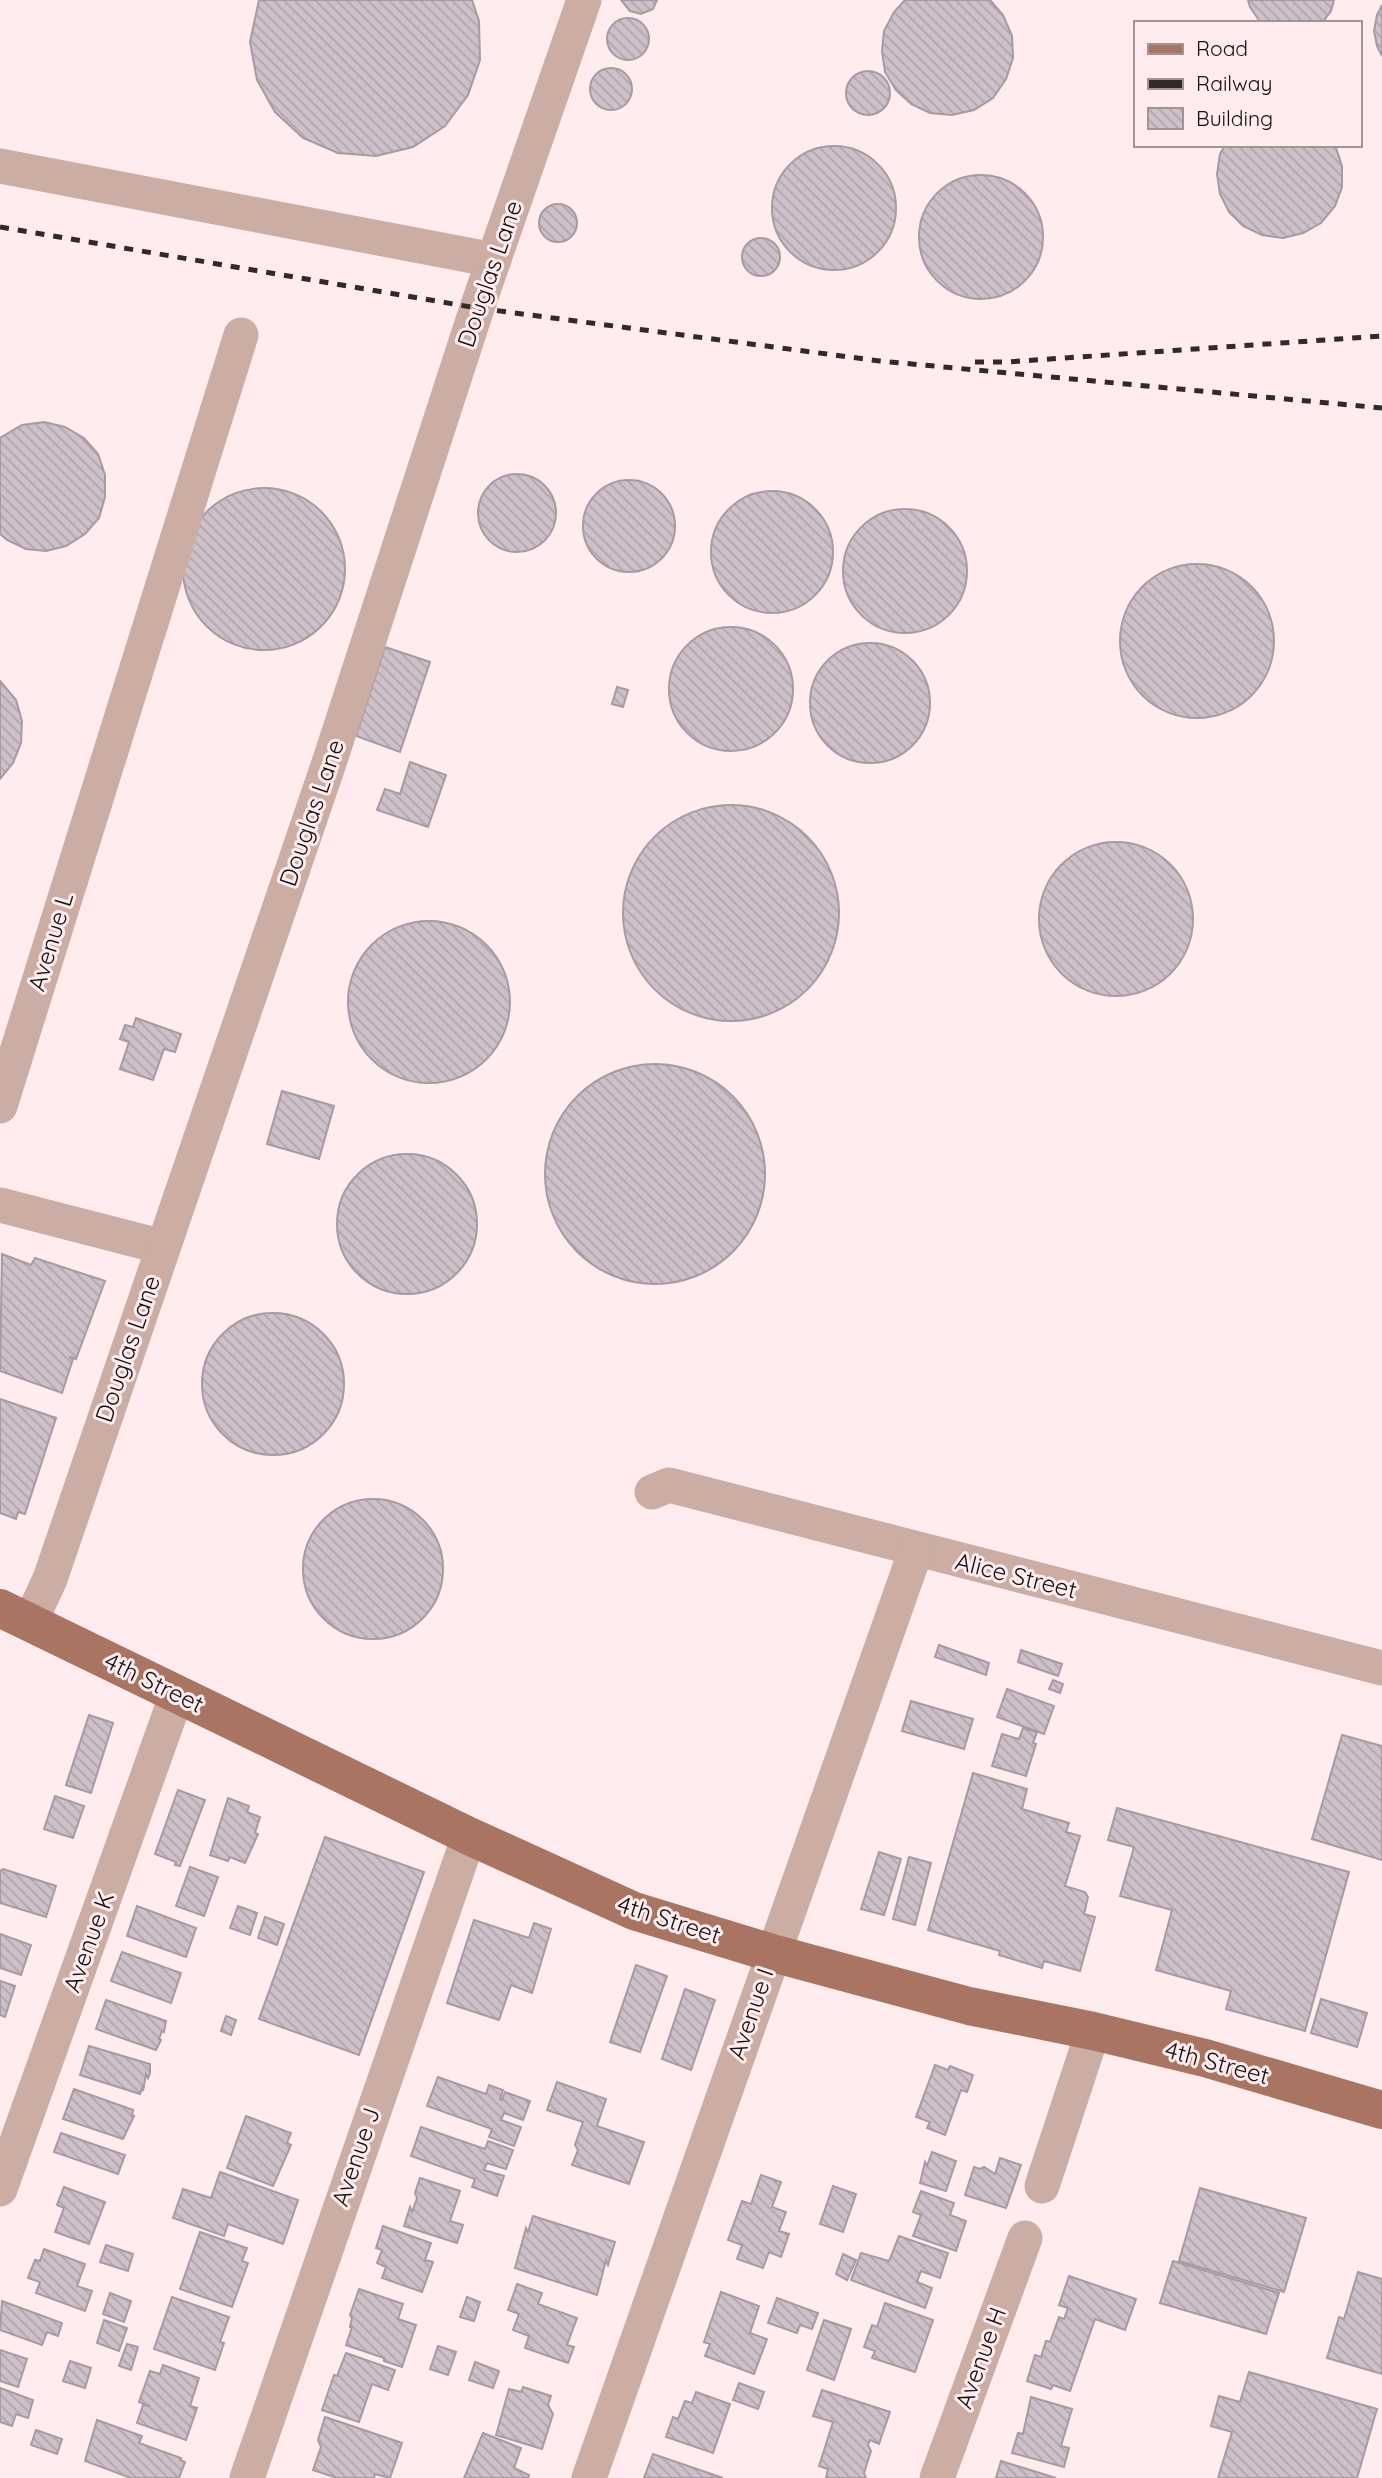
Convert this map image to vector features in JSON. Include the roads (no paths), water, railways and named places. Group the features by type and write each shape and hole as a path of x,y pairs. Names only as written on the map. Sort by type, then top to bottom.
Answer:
{"main road":[{"name":"4th Street","path":"15,1615 469,1836 634,1912 772,1953 969,2006 1093,2031 1205,2058 1382,2110"}],"street":[{"name":"Douglas Lane","path":"15,1615 50,1579 330,760 494,260 584,0"},
{"path":"0,166 494,260"},
{"name":"Avenue L","path":"0,1106 241,335"},
{"path":"0,1205 163,1247"},
{"name":"Alice Street","path":"652,1492 669,1485 1382,1668"},
{"name":"Avenue I","path":"589,2478 916,1550"},
{"name":"Avenue K","path":"0,2189 177,1694"},
{"name":"Avenue J","path":"247,2478 469,1836"},
{"path":"1042,2186 1093,2031"},
{"name":"Avenue H","path":"937,2478 1025,2238"}],"railway":[{"path":"0,227 477,308 880,361 1382,408"},
{"path":"975,362 1382,336"}]}
